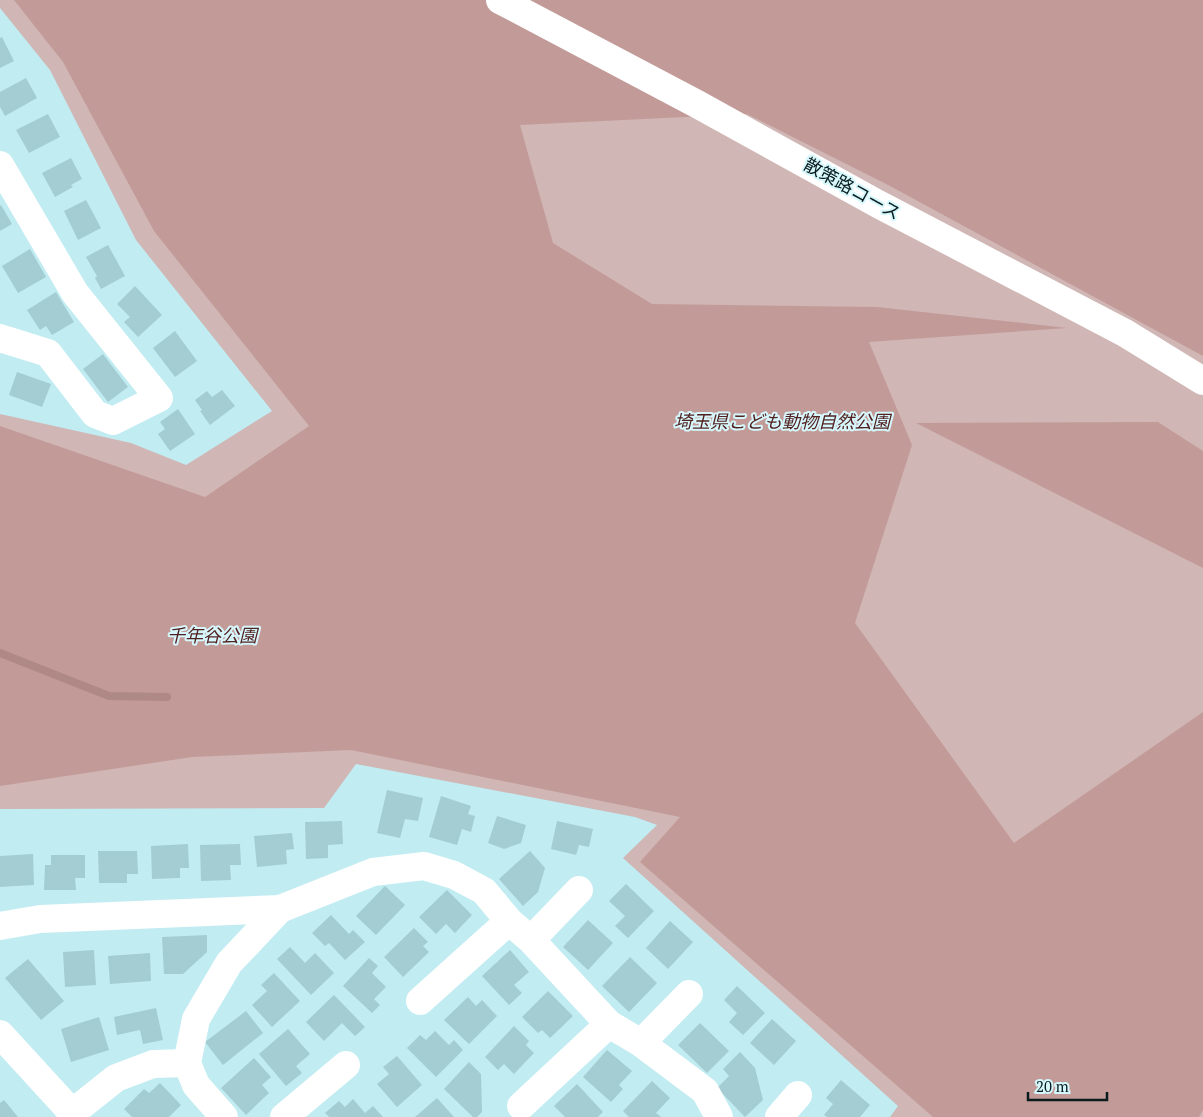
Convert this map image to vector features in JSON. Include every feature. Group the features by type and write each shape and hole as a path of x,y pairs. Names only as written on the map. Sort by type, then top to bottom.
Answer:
{"street":[{"name":"散策路コース","path":"500,0 697,104 878,204 1125,334 1203,380"},
{"path":"0,166 74,293 159,398 114,421 95,414 48,353 0,338"},
{"path":"0,926 40,919 280,909 372,872 424,866 454,875 484,891 510,921 532,940 609,1024 641,1043 704,1091 719,1117"},
{"path":"532,940 580,890"},
{"path":"224,1117 196,1085 187,1063 196,1019 230,963 280,909"},
{"path":"420,1001 510,921"},
{"path":"641,1043 689,994"},
{"path":"521,1106 609,1024"},
{"path":"0,1034 74,1115 116,1078 153,1064 187,1063"},
{"path":"284,1117 346,1065"},
{"path":"779,1117 798,1095"}],"green space":[{"name":"埼玉県こども動物自然公園","path":"0,0 1203,0 1203,1117 890,1117 898,1106 623,858 657,825 635,817 356,764 324,808 0,809 0,414 131,443 186,465 272,411 136,240 50,70 0,8"},
{"name":"埼玉県こども動物自然公園","path":"14,0 1203,0 1203,356 890,186 747,114 520,125 553,243 652,304 877,307 1067,328 869,342 912,445 855,623 1014,843 1203,712 1203,1110 1199,1117 933,1117 640,862 680,817 351,750 192,757 0,786 0,426 205,497 309,426 154,231 63,62"},
{"path":"1158,422 1203,451 1203,568 916,423"}],"building":[{"path":"2,37 14,61 0,68 0,38"},
{"path":"26,78 37,98 5,116 0,107 0,92"},
{"path":"48,114 60,137 29,153 16,130"},
{"path":"71,158 82,179 71,185 73,187 55,197 42,173"},
{"path":"86,200 101,228 78,240 64,211"},
{"path":"0,206 12,224 0,231"},
{"path":"108,245 125,276 101,289 95,278 97,276 86,257"},
{"path":"30,249 46,277 18,293 2,266"},
{"path":"135,286 162,315 138,337 124,322 130,317 117,304"},
{"path":"56,292 74,322 52,335 46,326 40,330 27,310"},
{"path":"175,331 197,361 175,377 153,348"},
{"path":"103,354 128,387 108,402 83,369"},
{"path":"17,372 51,384 42,407 9,395"},
{"path":"222,390 235,406 210,425 195,400 207,391 212,397"},
{"path":"178,409 195,434 170,451 158,434 165,429 160,422"},
{"path":"387,790 423,798 418,821 405,819 400,838 377,833"},
{"path":"441,796 471,806 468,814 475,816 471,832 462,829 457,845 429,837"},
{"path":"497,816 526,825 521,843 504,849 488,843"},
{"path":"342,821 343,844 328,845 328,858 306,859 305,822"},
{"path":"557,821 593,829 589,847 579,845 576,855 551,849"},
{"path":"292,833 294,849 286,850 287,864 257,867 254,836"},
{"path":"188,844 189,868 180,868 180,878 152,879 151,846"},
{"path":"240,844 241,865 230,865 231,880 201,881 200,845"},
{"path":"98,851 137,851 138,874 127,874 127,883 99,883"},
{"path":"530,851 545,868 538,892 523,906 499,879"},
{"path":"33,854 34,885 0,887 0,856"},
{"path":"51,855 85,855 85,878 75,878 76,890 44,890 45,865 51,865"},
{"path":"626,884 654,911 628,938 615,926 625,916 609,901"},
{"path":"385,886 405,905 376,935 356,916"},
{"path":"447,890 472,915 455,933 446,924 436,934 419,917"},
{"path":"331,915 349,934 353,930 365,942 345,960 329,943 325,946 312,933"},
{"path":"588,920 613,943 588,970 563,947"},
{"path":"670,921 693,942 668,969 646,948"},
{"path":"414,928 428,942 423,946 429,952 403,977 384,957"},
{"path":"207,935 207,952 183,974 164,974 162,937"},
{"path":"290,947 305,963 315,953 334,973 311,995 277,959"},
{"path":"94,950 96,985 65,987 63,952"},
{"path":"510,950 529,972 514,985 522,993 509,1005 482,976"},
{"path":"150,953 151,981 110,984 108,956"},
{"path":"630,957 657,983 629,1012 602,986"},
{"path":"369,958 378,966 372,973 386,987 374,999 380,1005 372,1013 343,986"},
{"path":"28,959 64,1001 41,1020 5,978"},
{"path":"274,973 300,1001 272,1027 252,1005 267,991 261,985"},
{"path":"737,986 765,1013 743,1035 729,1022 737,1013 724,1000"},
{"path":"548,991 573,1016 550,1038 542,1030 538,1033 522,1017"},
{"path":"334,995 365,1027 355,1036 342,1023 324,1041 306,1022"},
{"path":"468,997 476,1006 482,1000 497,1016 469,1044 444,1020"},
{"path":"156,1008 163,1040 143,1044 140,1030 117,1035 114,1017"},
{"path":"246,1011 263,1033 223,1065 205,1042"},
{"path":"99,1017 109,1050 71,1062 61,1029"},
{"path":"772,1019 796,1041 774,1065 750,1043"},
{"path":"700,1023 729,1051 707,1073 678,1045"},
{"path":"514,1026 529,1041 526,1045 534,1053 514,1074 504,1064 498,1070 485,1057"},
{"path":"288,1029 310,1054 296,1066 302,1073 286,1086 259,1054"},
{"path":"435,1031 449,1045 454,1040 463,1050 436,1077 407,1048 420,1035 426,1040"},
{"path":"607,1050 632,1071 619,1085 623,1089 611,1102 583,1077"},
{"path":"740,1052 755,1068 763,1100 745,1117 717,1088 729,1076 723,1069"},
{"path":"397,1056 422,1085 397,1107 377,1084 389,1074 383,1067"},
{"path":"254,1058 271,1077 262,1085 269,1093 246,1115 221,1088"},
{"path":"469,1062 481,1074 482,1112 477,1117 473,1117 444,1089"},
{"path":"841,1080 870,1105 860,1117 827,1117 824,1115 833,1104 826,1098"},
{"path":"652,1081 670,1098 656,1113 661,1117 629,1117 623,1111"},
{"path":"160,1083 181,1105 169,1117 132,1117 124,1109 144,1089 149,1093"},
{"path":"577,1084 603,1112 598,1117 565,1117 554,1106"},
{"path":"437,1098 454,1117 415,1117"},
{"path":"353,1099 365,1113 373,1106 383,1117 329,1117 325,1113 339,1101 345,1107"},
{"path":"4,1100 18,1117 0,1117 0,1103"}],"waterway":[{"path":"0,653 109,696 167,697"}],"park label":[{"name":"千年谷公園","path":"212,636"}]}
